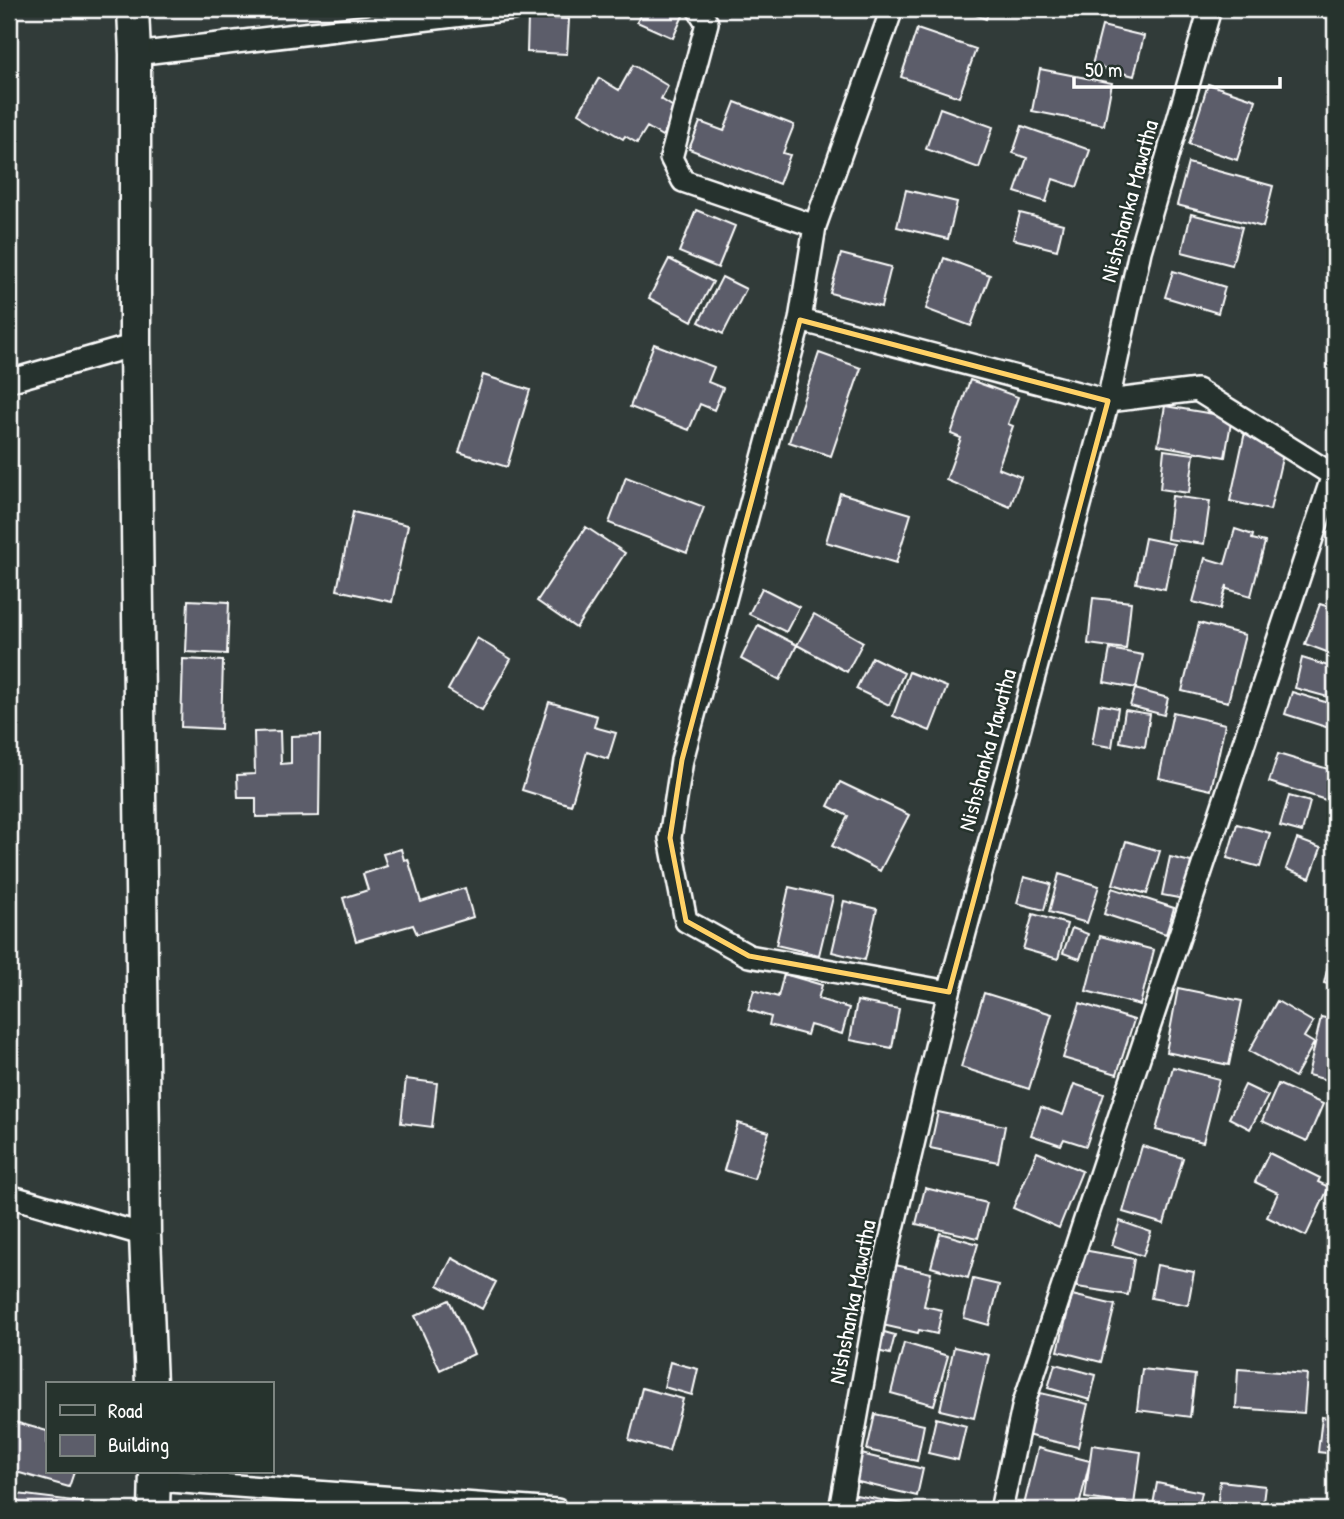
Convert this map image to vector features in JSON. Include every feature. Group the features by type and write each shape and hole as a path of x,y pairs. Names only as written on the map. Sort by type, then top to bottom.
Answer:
{"street":[{"path":"133,9 145,1235 151,1382"},
{"path":"135,54 513,9"},
{"path":"698,9 707,23 671,158 677,170 683,181 816,226"},
{"path":"891,9 816,226 800,320 682,760 670,838 686,921 749,956 949,992"},
{"name":"Nishshanka Mawatha","path":"840,1510 882,1275 949,992 1108,401 1140,251 1210,9"},
{"path":"800,320 1108,401 1197,390 1333,475 1024,1403 1001,1510"},
{"path":"9,381 135,345"},
{"path":"9,1196 145,1235"},
{"path":"154,1510 156,1476 557,1510"}],"highlighted area":[{"path":"800,320 1108,401 949,992 749,956 686,921 670,838 682,760"}],"building":[{"path":"643,9 686,9 673,38 637,22"},
{"path":"960,9 990,9 986,19"},
{"path":"528,17 569,19 567,54 527,52"},
{"path":"1102,26 1144,36 1134,76 1092,65"},
{"path":"917,29 976,49 959,97 901,77"},
{"path":"633,65 668,86 661,99 678,110 662,136 647,127 637,143 625,136 623,139 579,113 599,78 619,90"},
{"path":"1040,69 1112,83 1104,125 1032,111"},
{"path":"1208,84 1256,100 1237,160 1189,144"},
{"path":"735,102 794,125 783,153 790,155 779,184 689,149 700,122 724,131"},
{"path":"940,108 993,127 979,168 926,149"},
{"path":"1022,126 1090,150 1077,187 1053,179 1046,202 1015,192 1027,158 1013,153"},
{"path":"1188,163 1273,186 1263,227 1177,205"},
{"path":"906,190 957,202 948,239 897,227"},
{"path":"696,210 735,226 718,268 679,252"},
{"path":"1020,213 1063,224 1057,250 1013,239"},
{"path":"1191,214 1242,227 1232,265 1182,252"},
{"path":"841,254 891,267 881,307 830,293"},
{"path":"944,258 990,275 971,326 926,309"},
{"path":"669,259 713,282 692,321 649,298"},
{"path":"1173,271 1225,287 1218,313 1165,297"},
{"path":"722,277 746,289 723,334 699,322"},
{"path":"654,344 714,367 708,382 723,388 714,410 700,404 689,430 630,407"},
{"path":"819,353 861,368 831,456 789,442"},
{"path":"483,375 530,390 507,467 459,452"},
{"path":"970,380 1018,397 1008,424 1013,426 998,468 1021,477 1010,507 946,480 961,438 951,434"},
{"path":"1165,406 1232,417 1225,457 1158,445"},
{"path":"1245,432 1286,441 1270,510 1230,501"},
{"path":"1164,450 1194,454 1189,493 1160,489"},
{"path":"626,477 704,507 687,553 609,523"},
{"path":"840,493 911,514 896,563 826,542"},
{"path":"1172,496 1210,501 1204,544 1167,539"},
{"path":"353,512 408,525 392,602 337,590"},
{"path":"586,527 625,553 576,628 537,601"},
{"path":"1235,529 1253,535 1252,539 1265,542 1251,596 1227,589 1227,585 1220,609 1193,602 1205,558 1225,564"},
{"path":"1145,538 1174,544 1165,589 1136,583"},
{"path":"1333,558 1335,559 1335,584 1328,582"},
{"path":"762,588 799,607 786,632 749,614"},
{"path":"1093,598 1131,602 1126,649 1088,644"},
{"path":"188,600 229,602 227,654 186,652"},
{"path":"1320,604 1335,609 1335,655 1305,644"},
{"path":"814,614 863,642 847,672 797,645"},
{"path":"1199,623 1245,635 1228,702 1182,691"},
{"path":"758,625 797,645 780,680 741,659"},
{"path":"477,638 511,659 482,710 448,690"},
{"path":"1110,649 1143,655 1136,688 1104,682"},
{"path":"872,657 904,673 889,705 856,689"},
{"path":"1302,658 1335,668 1335,699 1295,688"},
{"path":"183,659 223,661 221,729 181,727"},
{"path":"909,672 947,687 930,731 893,716"},
{"path":"1135,689 1168,698 1164,715 1130,706"},
{"path":"1292,692 1335,705 1332,729 1285,714"},
{"path":"549,702 597,716 594,727 616,733 608,759 587,752 571,805 522,790"},
{"path":"1099,704 1118,708 1112,747 1092,744"},
{"path":"1125,710 1150,714 1145,747 1120,742"},
{"path":"1173,712 1225,724 1211,790 1159,778"},
{"path":"280,731 281,764 291,763 291,736 320,735 319,816 256,817 256,798 238,798 237,775 255,774 254,732"},
{"path":"1278,754 1335,771 1332,802 1269,782"},
{"path":"840,782 909,815 880,871 832,846 848,816 828,806"},
{"path":"1289,796 1310,802 1302,832 1280,826"},
{"path":"1237,824 1270,833 1260,867 1227,858"},
{"path":"1297,839 1321,848 1310,878 1286,869"},
{"path":"1126,841 1160,851 1147,894 1113,884"},
{"path":"401,849 404,860 408,859 421,902 465,888 473,917 417,934 413,925 356,941 343,898 368,890 363,874 387,866 383,854"},
{"path":"1170,857 1191,862 1184,899 1162,895"},
{"path":"1059,874 1099,886 1087,923 1049,912"},
{"path":"1024,877 1051,884 1044,910 1017,903"},
{"path":"789,887 833,897 819,955 776,945"},
{"path":"1112,888 1174,908 1166,934 1104,914"},
{"path":"844,901 877,909 865,960 832,952"},
{"path":"1033,914 1067,924 1058,959 1023,949"},
{"path":"1072,928 1088,934 1080,959 1063,953"},
{"path":"1100,936 1154,950 1140,1005 1086,991"},
{"path":"1333,944 1335,945 1335,986 1324,983"},
{"path":"784,974 822,985 818,999 849,1008 842,1034 810,1025 807,1035 769,1025 771,1017 748,1010 754,990 778,997"},
{"path":"1178,988 1242,1001 1229,1065 1166,1052"},
{"path":"984,993 1052,1014 1029,1089 961,1067"},
{"path":"857,1001 899,1009 892,1048 850,1040"},
{"path":"1277,1001 1313,1022 1304,1037 1314,1043 1295,1077 1249,1051"},
{"path":"1080,1003 1134,1020 1117,1074 1063,1058"},
{"path":"1321,1017 1335,1020 1335,1082 1308,1075"},
{"path":"1173,1067 1219,1079 1203,1142 1156,1130"},
{"path":"406,1079 437,1083 432,1127 401,1123"},
{"path":"1074,1084 1104,1094 1086,1146 1064,1139 1061,1145 1031,1135 1041,1107 1063,1115"},
{"path":"1278,1084 1323,1104 1307,1141 1262,1121"},
{"path":"1245,1085 1268,1096 1250,1129 1229,1118"},
{"path":"938,1112 1005,1126 998,1162 930,1148"},
{"path":"738,1123 769,1132 754,1179 724,1170"},
{"path":"1142,1146 1183,1158 1164,1224 1123,1212"},
{"path":"1037,1152 1082,1171 1059,1228 1013,1208"},
{"path":"1269,1153 1320,1178 1318,1182 1329,1187 1306,1236 1267,1217 1278,1193 1255,1182"},
{"path":"925,1188 987,1203 978,1238 916,1224"},
{"path":"1120,1221 1151,1232 1143,1256 1112,1245"},
{"path":"940,1233 978,1244 968,1278 931,1267"},
{"path":"1083,1250 1134,1259 1128,1295 1077,1287"},
{"path":"452,1258 496,1282 482,1309 438,1285"},
{"path":"891,1264 931,1273 924,1306 942,1310 937,1334 919,1330 918,1333 878,1324"},
{"path":"1157,1265 1194,1272 1188,1305 1151,1298"},
{"path":"973,1279 999,1285 989,1325 964,1318"},
{"path":"1072,1295 1115,1305 1101,1362 1058,1351"},
{"path":"449,1300 474,1354 440,1370 415,1316"},
{"path":"877,1330 895,1335 890,1354 873,1350"},
{"path":"904,1343 948,1356 934,1405 891,1393"},
{"path":"954,1347 989,1355 974,1418 940,1410"},
{"path":"670,1362 698,1369 692,1395 664,1387"},
{"path":"1055,1364 1096,1375 1090,1400 1048,1388"},
{"path":"1142,1369 1195,1375 1190,1417 1137,1410"},
{"path":"1238,1369 1307,1374 1304,1413 1236,1408"},
{"path":"642,1388 683,1399 669,1451 629,1440"},
{"path":"1036,1392 1088,1404 1078,1447 1026,1435"},
{"path":"875,1414 924,1425 917,1461 867,1450"},
{"path":"1322,1417 1335,1419 1335,1454 1318,1452"},
{"path":"936,1418 966,1426 958,1460 928,1453"},
{"path":"11,1421 46,1431 46,1474 73,1474 69,1487 9,1470"},
{"path":"1092,1445 1141,1452 1134,1505 1085,1498"},
{"path":"1038,1448 1090,1461 1078,1510 1045,1510 1024,1505"},
{"path":"857,1453 923,1469 917,1496 850,1480"},
{"path":"1220,1481 1265,1486 1262,1510 1217,1510"},
{"path":"1157,1483 1202,1492 1198,1510 1152,1510"},
{"path":"9,1493 83,1502 82,1510 9,1510"},
{"path":"851,1494 907,1505 906,1510 848,1510"}]}
